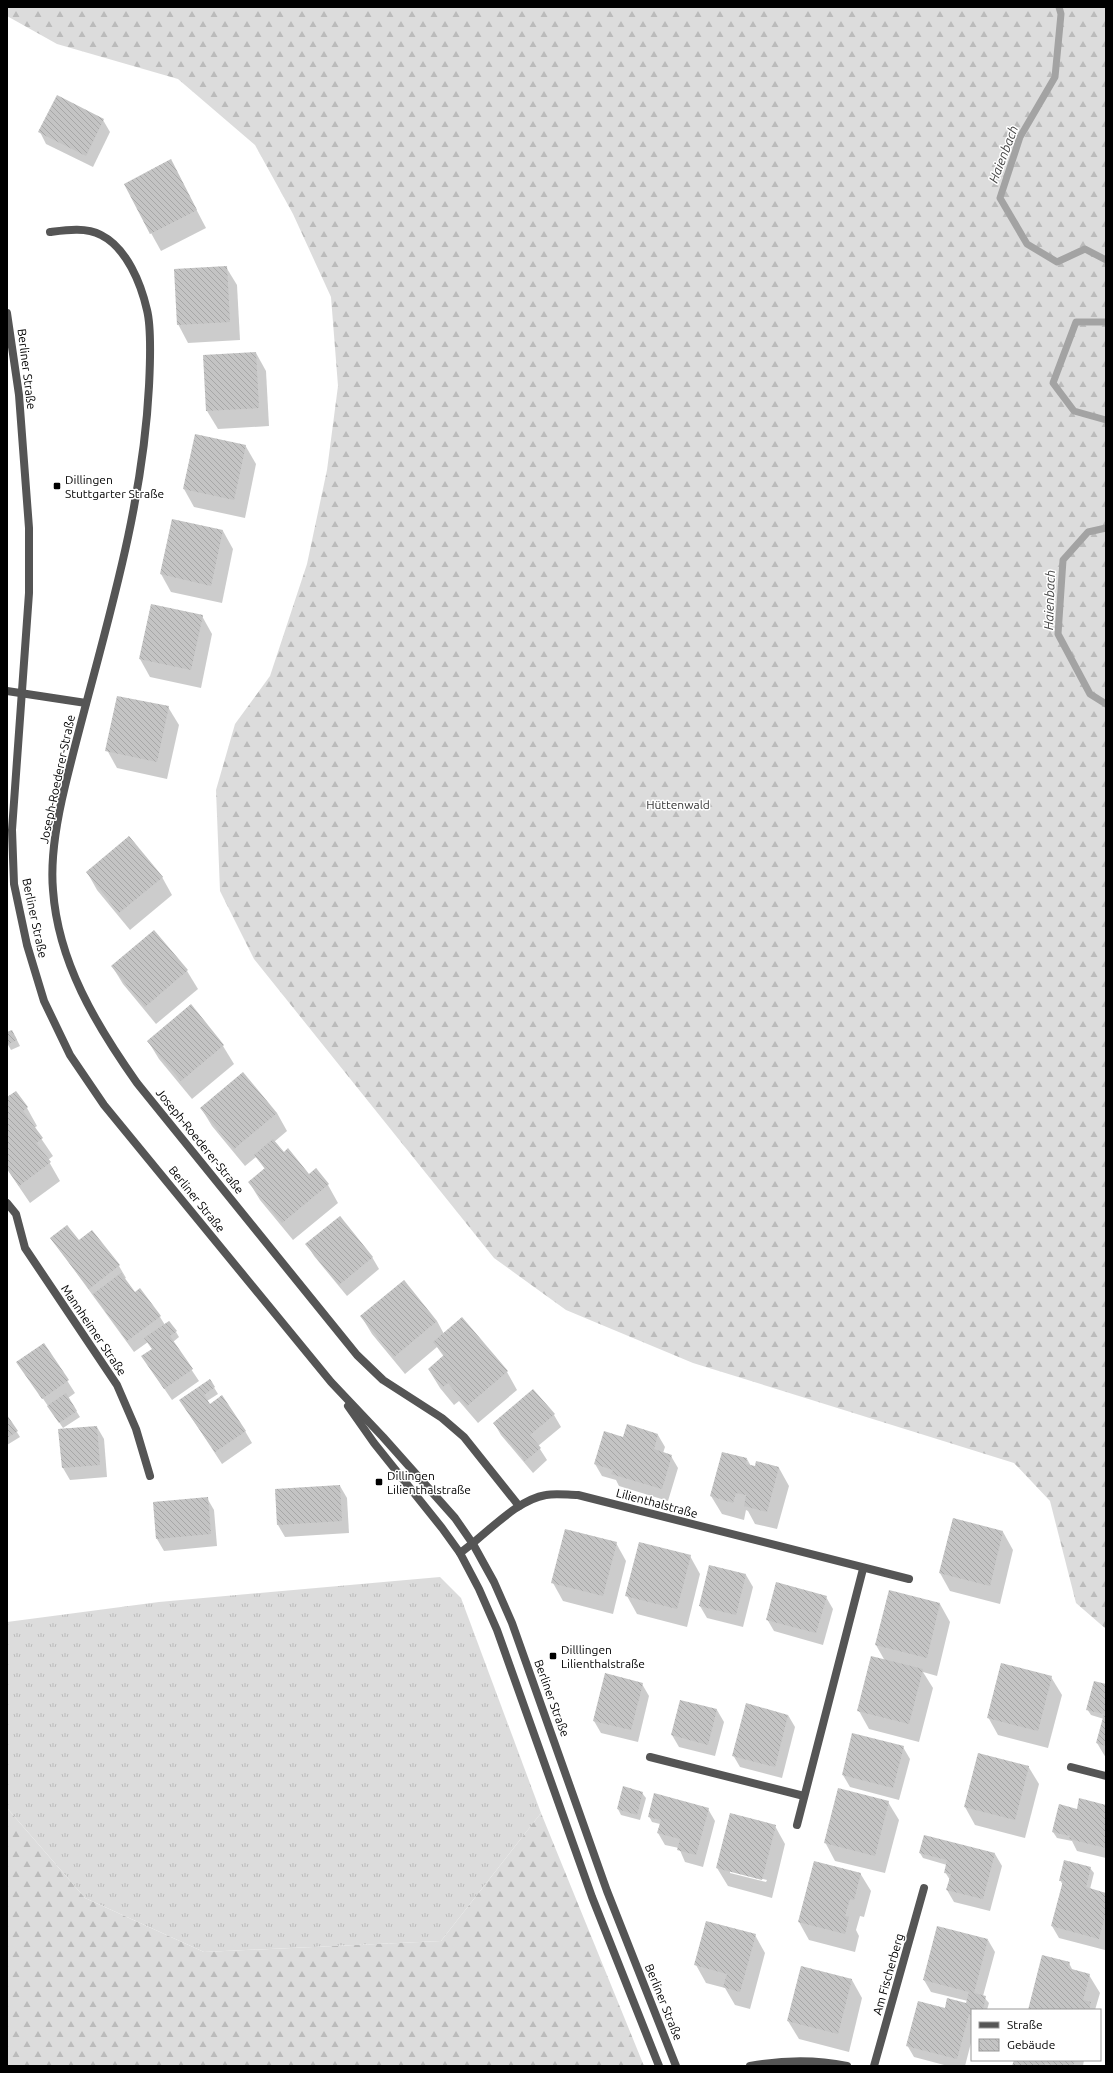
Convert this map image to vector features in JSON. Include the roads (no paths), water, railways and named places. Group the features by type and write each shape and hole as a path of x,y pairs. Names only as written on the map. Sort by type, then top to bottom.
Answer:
{"street":[{"name":"Joseph-Roederer-Straße","path":"50,232 73,229 101,234 120,250 136,278 148,312 150,363 147,424 136,498 115,601 86,703 64,789 54,850 52,889 60,930 70,967 89,1009 108,1042 137,1084 357,1355 383,1380 442,1418 464,1437 519,1506"},
{"name":"Berliner Straße","path":"7,313 19,395 28,528 29,593 12,830 14,884 26,945 44,1001 70,1055 104,1105 331,1382 383,1437 455,1518 473,1544 494,1582 512,1624 607,1891 676,2066"},
{"name":"Joseph-Roederer-Straße","path":"7,691 86,703"},
{"name":"Mannheimer Straße","path":"7,1203 16,1214 25,1248 116,1385 136,1428 150,1476"},
{"name":"Berliner Straße","path":"331,1382 374,1443 442,1528 460,1553 479,1589 497,1630 592,1897 659,2066"},
{"name":"Lilienthalstraße","path":"460,1553 519,1506 547,1494 578,1495 863,1569 909,1579"},
{"path":"797,1824 863,1569"},
{"path":"650,1757 804,1796"},
{"path":"1071,1767 1106,1776"},
{"name":"Am Fischerberg","path":"874,2066 924,1888"},
{"path":"750,2066 783,2060 826,2062 847,2066"}],"waterway":[{"name":"Haienbach","path":"1059,7 1061,14 1055,77 1020,137 1000,198 1027,244 1057,262 1085,249 1106,260"},
{"name":"Haienbach","path":"1106,322 1076,322 1053,383 1074,411 1106,420"},
{"name":"Haienbach","path":"1106,528 1088,532 1063,560 1058,634 1090,694 1106,704"}],"place":[{"name":"Dillingen Stuttgarter Straße","path":"57,486"},
{"name":"Dillingen Lilienthalstraße","path":"379,1482"},
{"name":"Dilllingen Lilienthalstraße","path":"553,1656"}],"park label":[{"name":"Hüttenwald","path":"678,804"}]}
